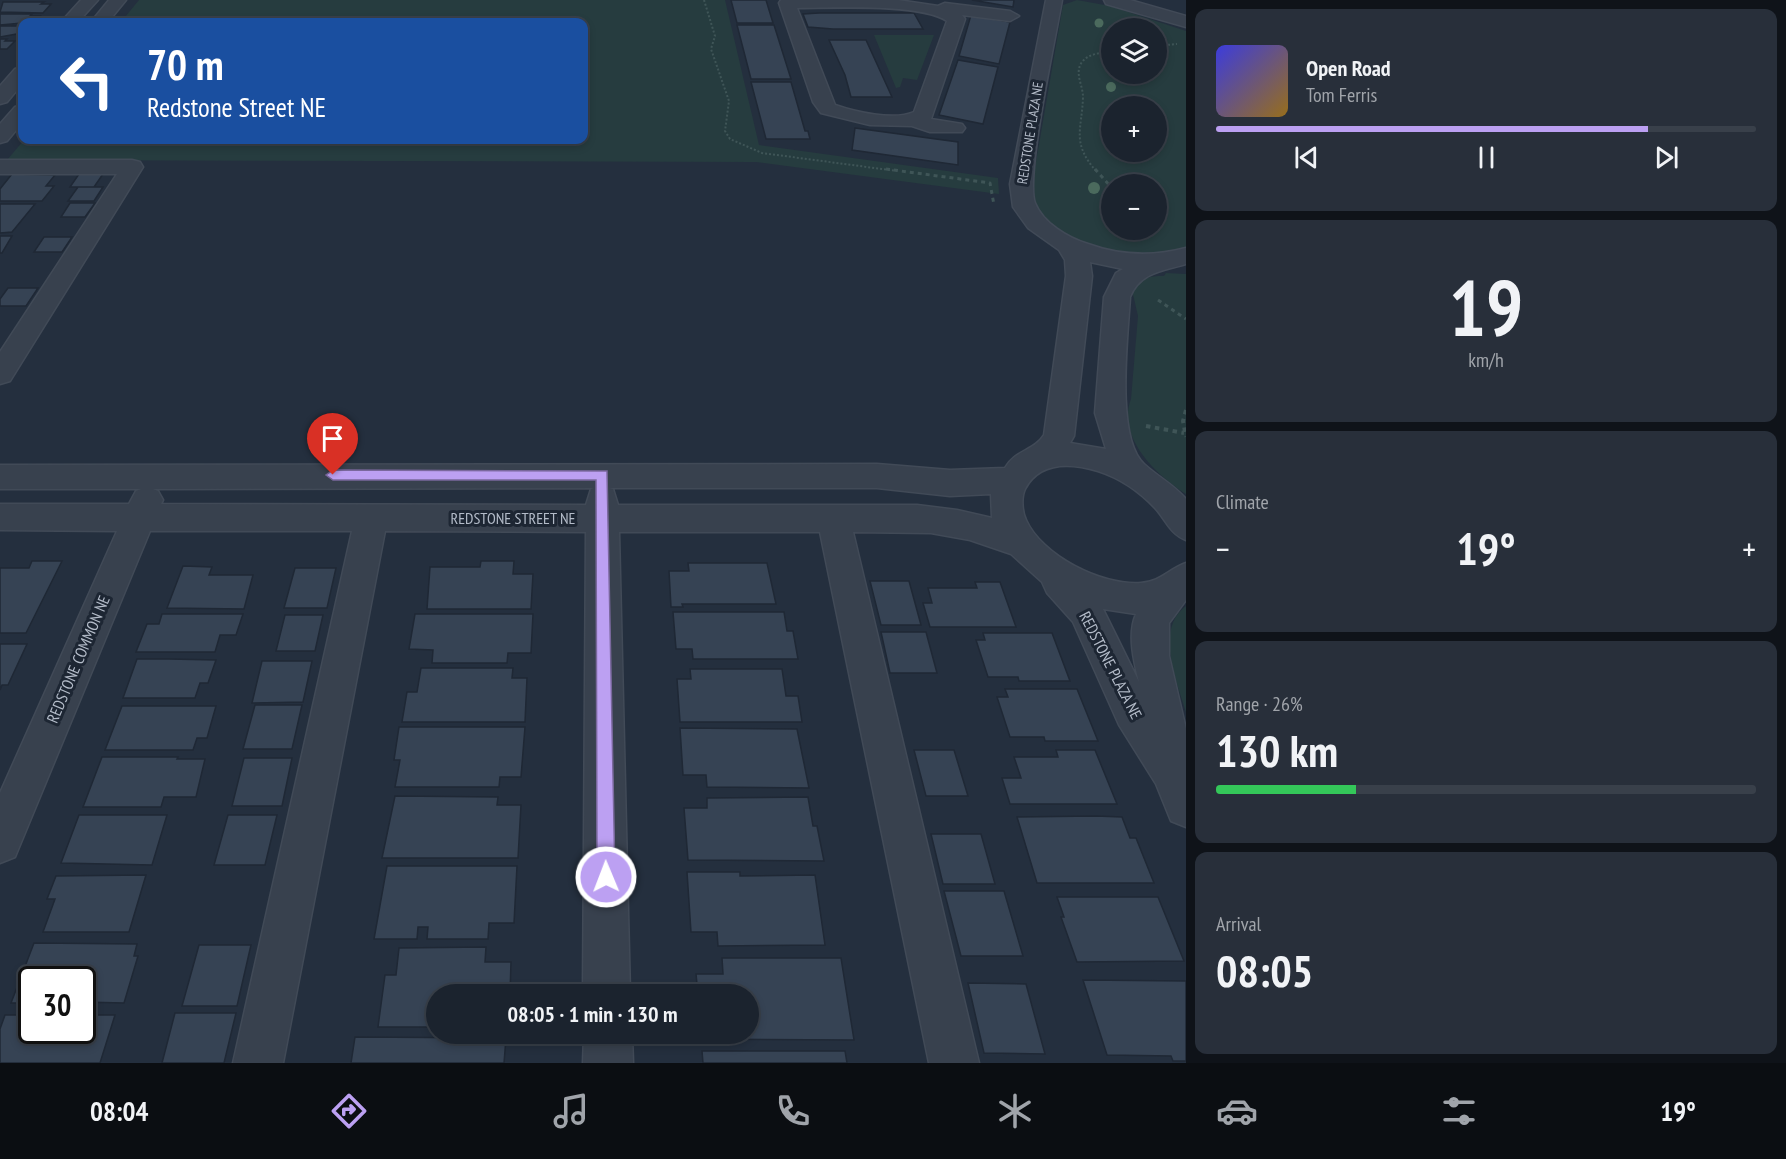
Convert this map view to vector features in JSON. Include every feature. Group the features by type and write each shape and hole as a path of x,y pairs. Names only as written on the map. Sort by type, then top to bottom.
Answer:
{"street":[{"path":"73,18 90,0"},
{"path":"102,18 118,0"},
{"name":"REDSTONE PLAZA NE","path":"1054,0 1021,176 1021,195 1036,224 1047,234 1069,246 1117,260 1151,265"},
{"path":"1112,0 1186,22"},
{"path":"955,128 930,126 917,120 850,115 831,119 787,1 916,1 945,8 1010,16"},
{"path":"917,120 923,115 956,19 945,8"},
{"path":"0,137 18,116"},
{"path":"0,166 132,167 0,374"},
{"path":"1048,455 1059,436 1079,276 1077,260 1069,246"},
{"name":"REDSTONE PLAZA NE","path":"1143,479 1116,438 1110,413 1117,297 1125,279 1151,265 1186,256"},
{"path":"1178,586 1142,600 1109,597 1075,586 1033,555 1010,521 1006,499 1010,480 1025,464 1048,455 1073,454 1102,459 1143,479 1186,505"},
{"path":"0,477 602,475 877,476 950,483 1010,480"},
{"path":"602,475 607,984"},
{"name":"REDSTONE COMMON NE","path":"0,842 157,476"},
{"path":"1143,479 1177,510 1186,526"},
{"name":"REDSTONE STREET NE","path":"0,517 952,520 987,528 1033,555"},
{"path":"258,1063 371,518"},
{"path":"833,518 954,1063"},
{"name":"REDSTONE PLAZA NE","path":"1033,555 1086,611 1133,712 1170,770 1186,806"},
{"name":"REDSTONE PLAZA NE","path":"1170,770 1165,712 1151,656 1151,620 1178,586"},
{"path":"608,1044 608,1063"}],"path":[{"path":"704,0 714,23 715,36 711,48 729,101 725,132 730,139 762,153 990,183 994,207"},
{"path":"1101,54 1089,57 1081,63 1078,74 1083,96 1078,131 1085,158 1101,176"},
{"path":"1158,300 1186,319"},
{"path":"1143,426 1185,435 1186,410"}],"green space":[{"path":"139,0 725,0 759,145 998,178 999,194 756,162 7,160 21,144 588,144 588,18 124,18"},
{"path":"1077,0 1110,6 1146,18 1101,18 1101,84 1167,84 1167,25 1186,31 1186,249 1159,256 1142,257 1123,255 1083,243 1049,221 1037,207 1031,191 1063,5"},
{"path":"874,35 934,35 917,80 903,78 900,87 896,88"},
{"path":"1166,273 1186,274 1186,494 1152,466 1134,441 1129,427 1128,413 1138,316 1132,290 1142,280 1164,276"},
{"path":"1186,606 1186,712 1174,671 1170,642 1171,628 1176,616"}],"building":[{"path":"731,0 766,0 773,23 737,23"},
{"path":"972,0 1014,0 1013,7"},
{"path":"3,2 51,4 43,13 0,12"},
{"path":"914,13 923,29 808,27 803,14"},
{"path":"0,14 40,16 38,18 18,18 18,23 0,25"},
{"path":"971,15 1010,22 999,64 959,56"},
{"path":"737,25 774,25 791,79 751,79"},
{"path":"0,26 18,26 18,34 0,37"},
{"path":"0,39 15,41 7,49 0,49"},
{"path":"829,40 866,40 892,97 851,97 845,75"},
{"path":"958,60 998,67 983,124 939,115"},
{"path":"751,82 791,82 805,131 808,131 810,139 766,139"},
{"path":"855,128 958,142 958,165 852,150"},
{"path":"12,174 55,175 46,186 54,186 42,201 0,201 0,189"},
{"path":"79,174 103,174 94,187 70,187"},
{"path":"78,187 103,187 94,201 68,201"},
{"path":"70,203 95,203 85,217 61,217"},
{"path":"0,204 35,204 12,232 0,233"},
{"path":"0,236 12,236 2,253 0,253"},
{"path":"44,237 72,237 62,252 34,252"},
{"path":"8,288 38,288 26,306 0,306 0,299"},
{"path":"32,561 62,561 26,633 0,633 0,568 29,568"},
{"path":"481,561 514,561 513,574 533,574 531,609 427,609 430,567 480,567"},
{"path":"688,563 767,563 776,604 682,604 683,607 671,607 669,571 689,571"},
{"path":"183,566 212,567 209,575 253,575 244,609 167,608"},
{"path":"295,568 336,568 327,608 284,608"},
{"path":"870,581 909,581 921,625 881,625"},
{"path":"975,582 1000,582 1016,627 930,627 923,603 932,603 928,588 977,588"},
{"path":"673,612 784,612 787,631 793,631 798,659 693,659 692,649 676,649"},
{"path":"162,614 243,614 236,635 220,635 215,652 136,652 147,624 159,624"},
{"path":"415,614 533,614 531,653 508,653 507,663 432,663 433,650 409,649"},
{"path":"285,615 323,615 315,651 276,651"},
{"path":"881,632 926,632 937,673 890,673"},
{"path":"983,633 1052,633 1070,681 1019,681 1018,677 988,677 976,640 985,640"},
{"path":"0,644 27,644 8,685 2,685 0,690"},
{"path":"137,659 216,660 208,683 200,683 195,698 123,698"},
{"path":"262,661 312,661 303,702 252,703"},
{"path":"421,668 513,668 512,678 527,678 525,722 402,722 407,692 417,692"},
{"path":"690,669 782,669 786,696 798,696 802,722 680,722 677,679 691,679"},
{"path":"1005,689 1077,689 1098,741 1045,741 1044,737 1010,737 997,697 1008,697"},
{"path":"255,705 302,705 292,749 243,749"},
{"path":"122,706 216,706 207,738 197,738 193,750 105,750"},
{"path":"399,727 525,727 521,777 500,777 499,787 395,787 400,760 394,760"},
{"path":"680,728 797,729 809,788 707,787 706,775 683,775"},
{"path":"914,750 954,750 968,796 926,796"},
{"path":"1056,750 1095,750 1117,804 1010,804 1002,778 1021,778 1014,757 1058,757"},
{"path":"102,757 205,759 196,797 164,797 161,807 83,807"},
{"path":"244,758 292,758 282,806 232,806"},
{"path":"395,796 498,797 497,805 521,805 518,858 382,858"},
{"path":"808,797 813,826 817,826 824,861 688,860 684,808 707,808 707,798"},
{"path":"79,815 167,815 152,865 61,863"},
{"path":"228,815 277,815 265,865 214,865"},
{"path":"1017,817 1122,817 1130,838 1136,838 1154,883 1037,883"},
{"path":"931,834 981,834 995,884 943,884"},
{"path":"387,866 517,866 514,923 489,923 488,939 427,939 428,927 418,927 417,939 374,939"},
{"path":"687,872 740,872 740,876 815,875 825,945 718,946 717,932 691,932"},
{"path":"146,875 129,932 43,932 55,899 47,899 56,876"},
{"path":"944,891 1004,891 1023,956 961,956"},
{"path":"1057,897 1158,897 1184,961 1077,962 1061,917 1064,917"},
{"path":"34,943 137,944 134,956 138,956 124,1003 96,1002 96,966 25,966"},
{"path":"199,945 251,945 237,1006 182,1006"},
{"path":"486,947 485,962 511,962 510,984 426,984 426,1027 378,1027 385,975 396,975 399,948"},
{"path":"722,958 841,958 854,1040 759,1039 759,984 697,984 696,974 723,974"},
{"path":"1083,980 1186,981 1186,1061 1173,1061 1171,1056 1107,1055"},
{"path":"968,983 1026,984 1045,1054 984,1053"},
{"path":"18,985 18,1003 11,1003"},
{"path":"175,1013 236,1013 224,1063 162,1063"},
{"path":"5,1015 18,1015 18,1044 96,1044 96,1015 115,1015 100,1063 0,1063 0,1029"},
{"path":"355,1037 426,1037 426,1044 506,1044 504,1063 351,1063"},
{"path":"702,1051 845,1051 847,1063 703,1063"}],"route":[{"path":"333,475 602,475 606,877"}]}
